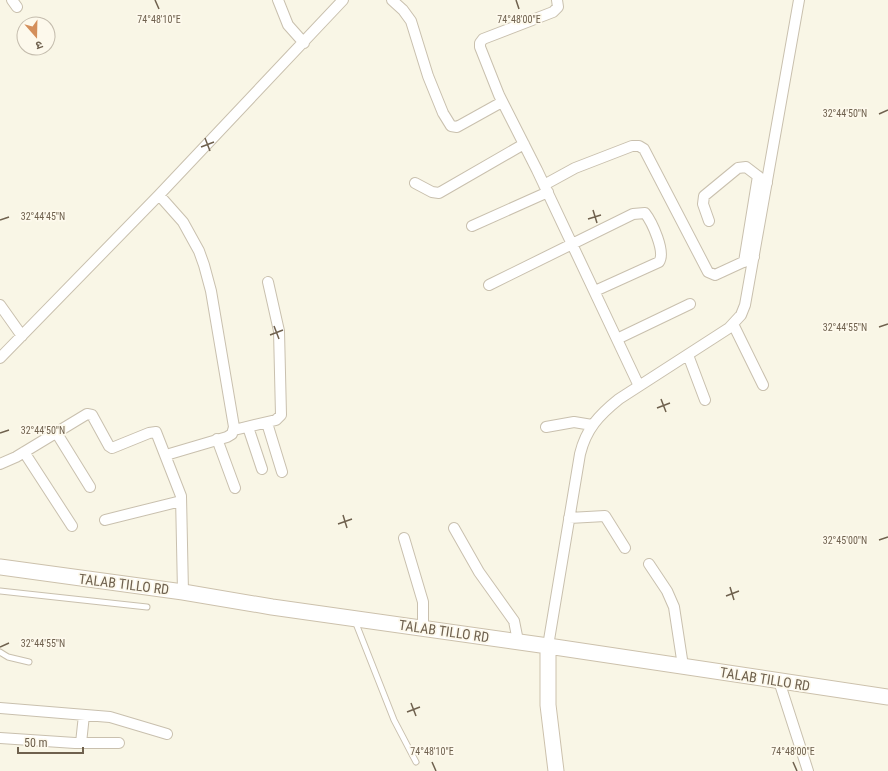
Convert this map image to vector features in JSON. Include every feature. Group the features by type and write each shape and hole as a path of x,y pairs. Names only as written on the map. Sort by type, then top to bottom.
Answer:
{"main road":[{"name":"TALAB TILLO RD","path":"0,567 518,641 888,697"},
{"path":"548,646 548,705 556,771"}],"street":[{"path":"278,0 285,20 294,33 304,43"},
{"path":"0,358 159,195 343,0"},
{"path":"392,0 403,10 411,21 428,76 443,113 452,128 457,127 502,102"},
{"path":"557,0 558,7 553,12 482,39 480,43 486,63 502,102 546,188 639,386"},
{"path":"546,426 587,424 639,386 734,324 741,315 744,305 749,259 762,179 799,0"},
{"path":"415,183 434,193 441,192 524,144"},
{"path":"472,226 546,188 584,164 632,146 639,146 644,149 708,272 714,275 749,259"},
{"path":"709,221 704,204 706,194 741,167 746,167 762,179"},
{"path":"159,195 183,222 196,245 204,265 213,305 234,430"},
{"path":"489,286 572,243 637,213 645,214 662,250 659,262 595,291"},
{"path":"166,455 230,435 234,430 280,418 282,393 279,331 268,282"},
{"path":"0,304 22,336"},
{"path":"617,339 690,304"},
{"path":"734,324 763,385"},
{"path":"688,355 705,400"},
{"path":"0,464 24,452 83,416 89,414 92,415 110,447 115,447 154,432 158,435 179,487 182,501 183,592"},
{"path":"267,422 282,472"},
{"path":"548,646 580,454 587,424"},
{"path":"248,427 262,469"},
{"path":"56,432 90,487"},
{"path":"217,439 234,488"},
{"path":"24,452 72,526"},
{"path":"105,520 182,501"},
{"path":"569,518 605,516 625,548"},
{"path":"454,528 479,572 514,621 518,641"},
{"path":"404,538 423,602 422,628"},
{"path":"649,564 667,591 674,607 683,666"},
{"path":"779,681 808,771"},
{"path":"0,708 118,719 167,734"},
{"path":"81,743 84,715"},
{"path":"0,738 81,743 119,743"}],"lane":[{"path":"0,591 147,608"},
{"path":"354,618 394,720 416,762"},
{"path":"0,652 8,657 29,662"}]}
